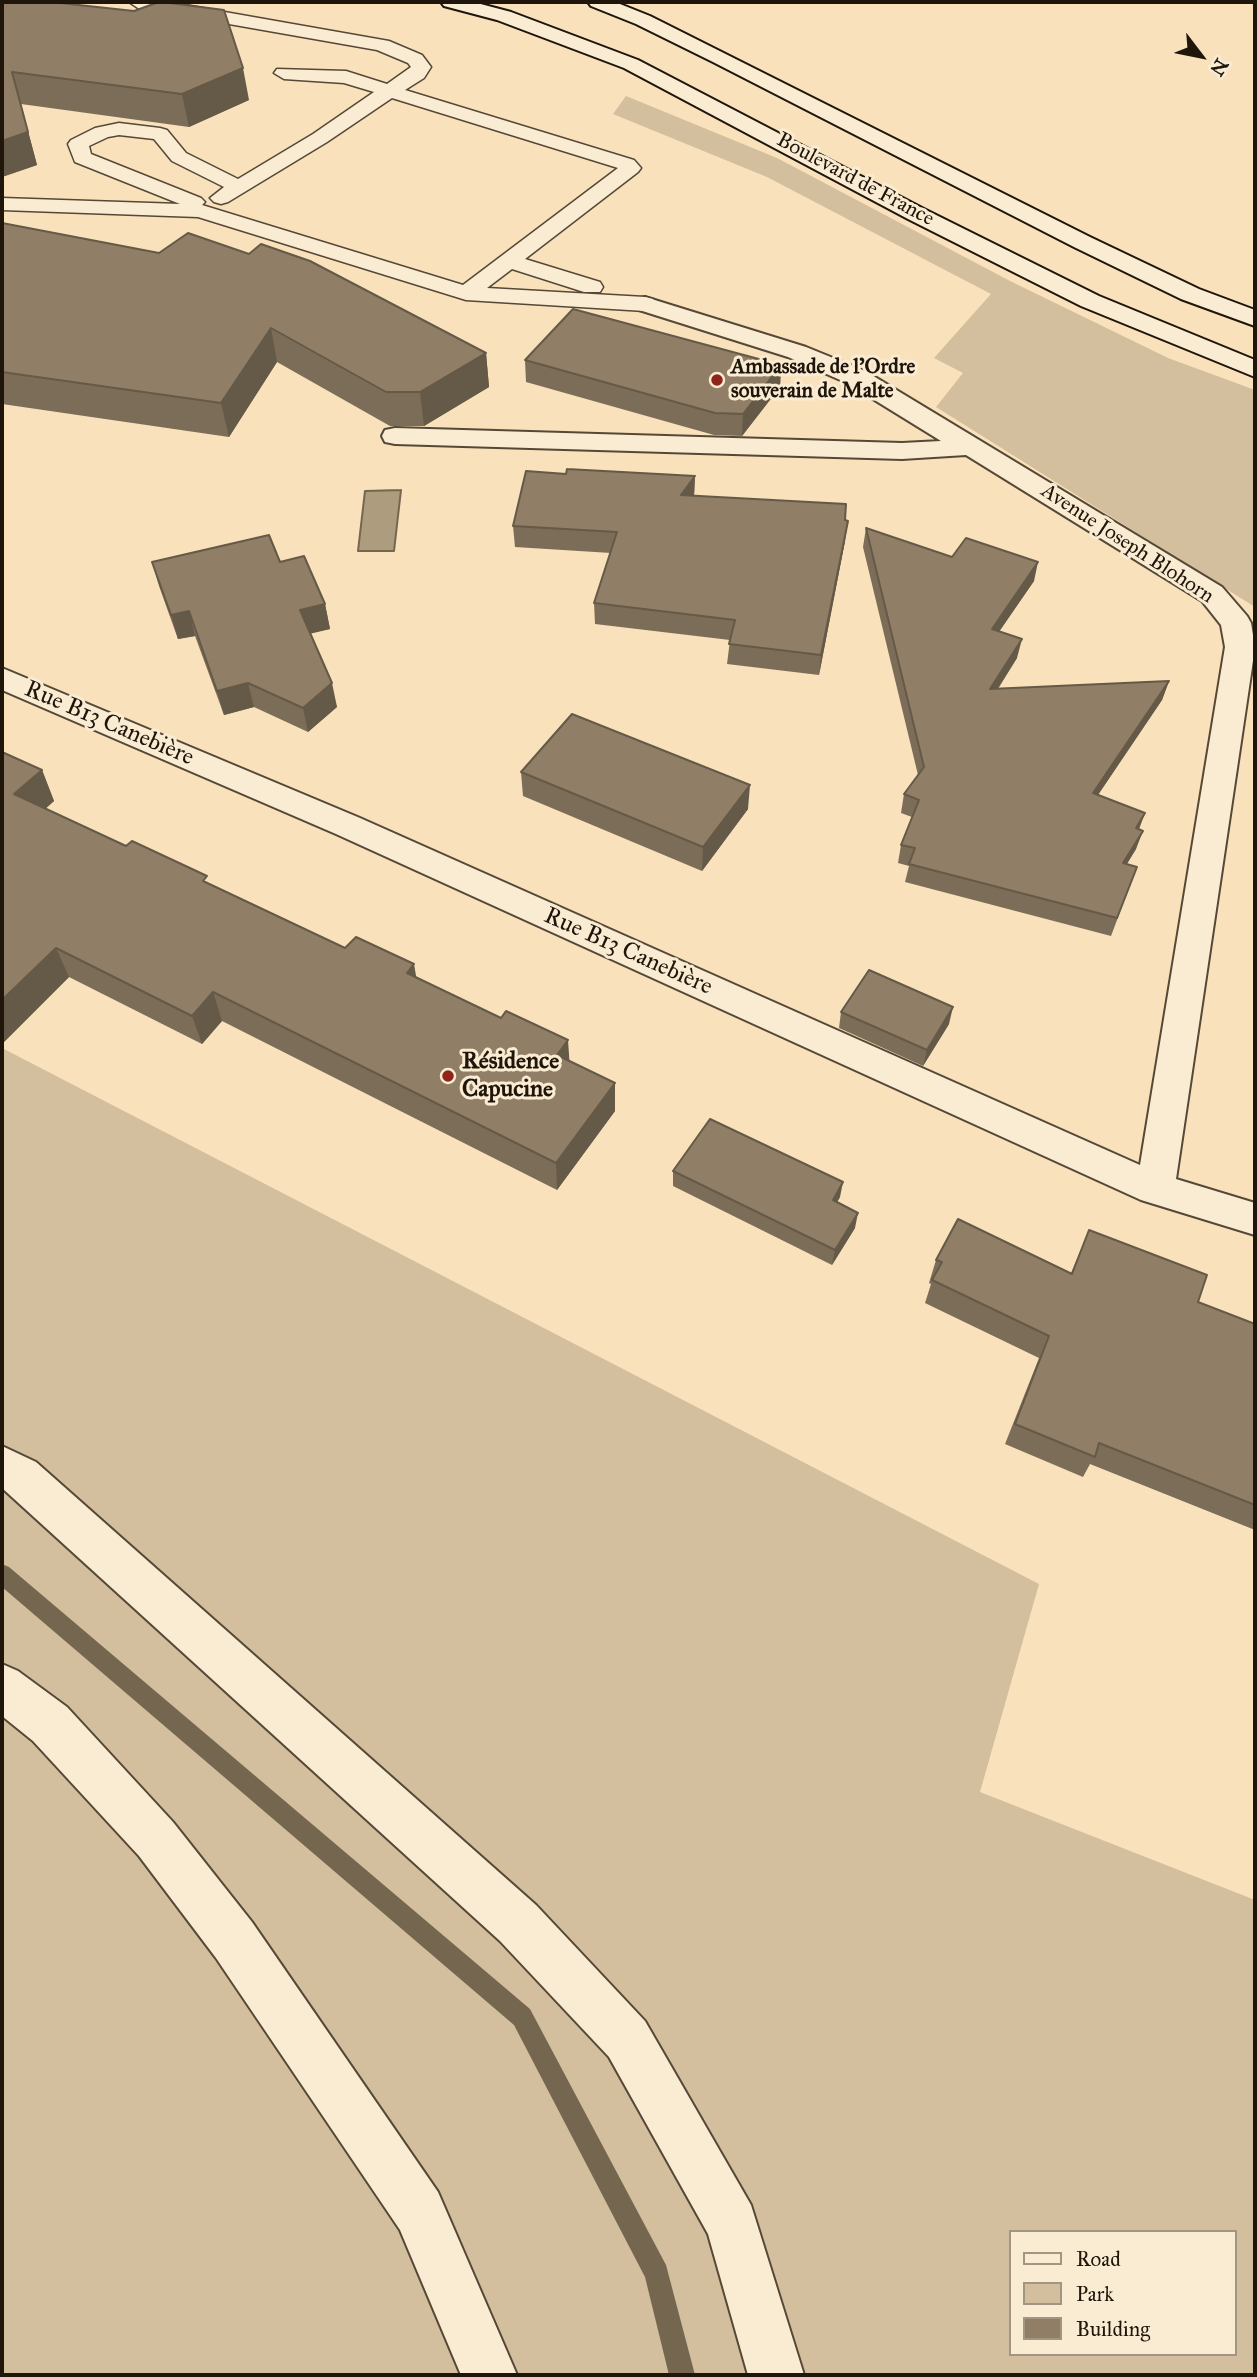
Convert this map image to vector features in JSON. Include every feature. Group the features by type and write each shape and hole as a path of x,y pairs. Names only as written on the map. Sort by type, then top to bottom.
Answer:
{"street":[{"name":"Boulevard de France","path":"451,2 527,24 631,64 1090,301 1255,369"},
{"name":"Boulevard de France","path":"598,2 643,20 720,58 1082,242 1190,294 1255,319"},
{"name":"Avenue Joseph Blohorn","path":"645,304 797,352 856,377 1212,594 1237,623 1240,647 1155,1189"},
{"path":"395,436 902,451 972,447"},
{"name":"Rue B13 Canebière","path":"2,678 348,826 1155,1189 1255,1219"},
{"path":"2,1466 21,1476 518,1923 627,2039 732,2224 776,2375"},
{"path":"2,1687 59,1734 156,1839 234,1940 419,2211 489,2375"}],"lane":[{"path":"2,204 204,209 418,74 421,67 415,59 383,45 138,2"},
{"path":"284,73 346,77 627,164 631,168 466,293"},
{"path":"239,187 178,158 160,134 119,129 102,132 78,144 82,158 204,209 466,293 645,304"},
{"path":"509,261 645,304"}],"green space":[{"path":"626,96 777,158 1010,281 1168,358 1255,390 1255,607 936,407 963,373 934,358 991,294 767,177 613,114"},
{"path":"2,1048 1039,1584 980,1792 1255,1900 1255,2375 2,2375"}],"shaded area":[{"path":"401,490 394,551 358,551 365,491"}],"building":[{"path":"2,2 51,2 134,11 162,2 224,10 243,68 182,94 12,72 28,132 2,141"},
{"path":"2,223 159,253 188,233 249,254 261,244 310,261 486,353 420,392 386,392 271,328 221,403 2,372"},
{"path":"573,309 781,365 743,414 715,413 525,360"},
{"path":"567,469 695,476 681,495 846,504 845,520 848,521 821,655 729,644 735,620 594,603 617,532 513,526 526,471 566,474"},
{"path":"866,528 952,557 966,538 1038,562 992,629 1022,639 990,689 1169,681 1093,793 1145,813 1136,828 1143,831 1123,863 1137,867 1117,918 909,864 915,848 901,845 919,800 904,794 924,767"},
{"path":"269,535 280,562 304,556 325,604 300,610 332,683 303,708 248,683 217,691 189,611 171,615 152,562"},
{"path":"572,714 750,785 703,847 521,772"},
{"path":"2,752 42,770 14,794 126,846 132,841 207,876 203,881 345,948 356,937 414,964 407,973 501,1018 506,1011 568,1040 557,1055 615,1083 556,1163 213,992 192,1016 56,948 2,1000"},
{"path":"869,970 953,1007 927,1050 841,1012"},
{"path":"710,1119 843,1182 833,1200 858,1213 835,1250 673,1171"},
{"path":"958,1219 1072,1274 1089,1230 1207,1275 1198,1302 1255,1324 1255,1505 1099,1443 1095,1457 1015,1424 1049,1336 932,1280 942,1262 936,1260"}],"waterway":[{"path":"2,1574 522,2017 657,2274 682,2375"}],"place":[{"name":"Ambassade de l’Ordre souverain de Malte","path":"717,380"},
{"name":"Résidence Capucine","path":"448,1076"}]}
